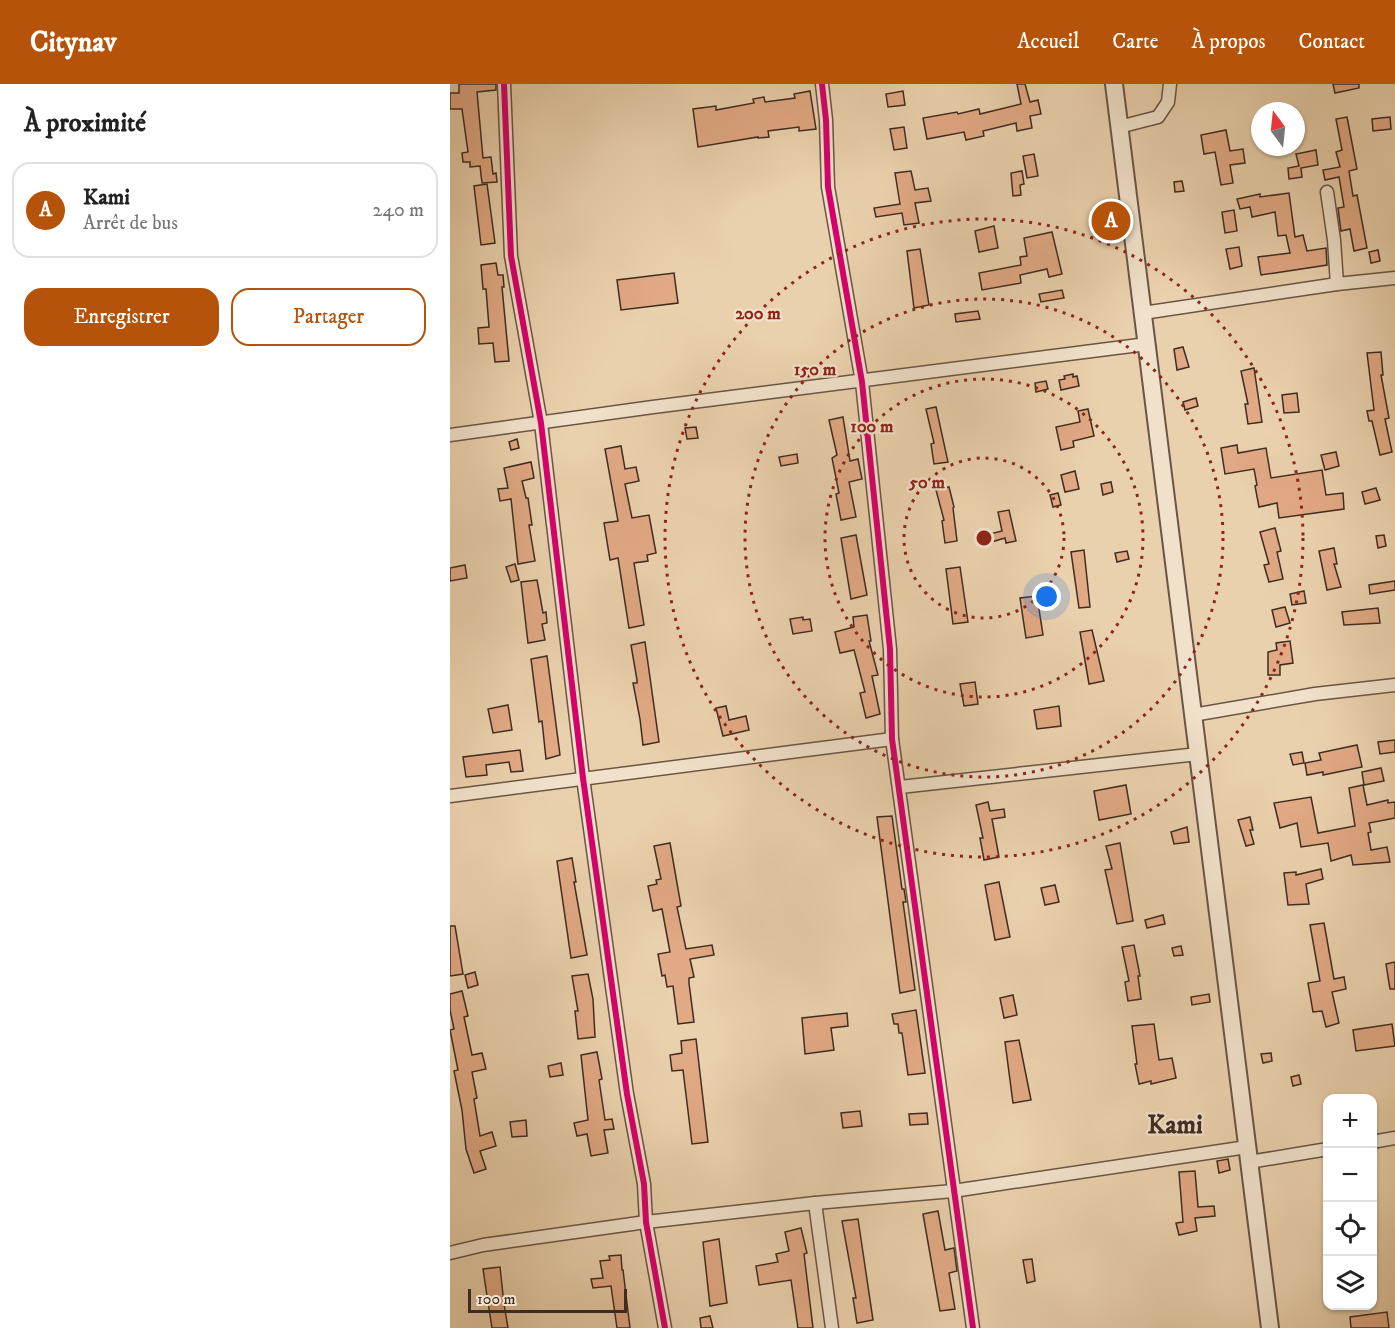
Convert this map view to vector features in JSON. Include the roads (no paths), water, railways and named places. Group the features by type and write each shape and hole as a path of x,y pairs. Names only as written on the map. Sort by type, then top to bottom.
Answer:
{"street":[{"path":"504,84 511,256 541,423 584,778 627,1094 644,1184 646,1222 665,1328"},
{"path":"822,84 826,120 828,187 862,382 890,649 892,739 953,1191 974,1328"},
{"path":"1114,84 1270,1328"},
{"path":"1119,127 1158,117 1168,102 1170,84"},
{"path":"1327,192 1337,284"},
{"path":"1143,313 1337,284 1395,278"},
{"path":"450,435 1147,344"},
{"path":"1194,715 1315,694 1395,685"},
{"path":"450,796 892,739"},
{"path":"900,787 1198,754"},
{"path":"1377,1141 1395,1138"},
{"path":"450,1253 483,1245 646,1222 815,1203 953,1191 1248,1154 1323,1149"},
{"path":"815,1203 832,1328"}],"place":[{"name":"Kami","path":"1111,221"}],"district":[{"name":"Kami","path":"1175,1125"}]}
